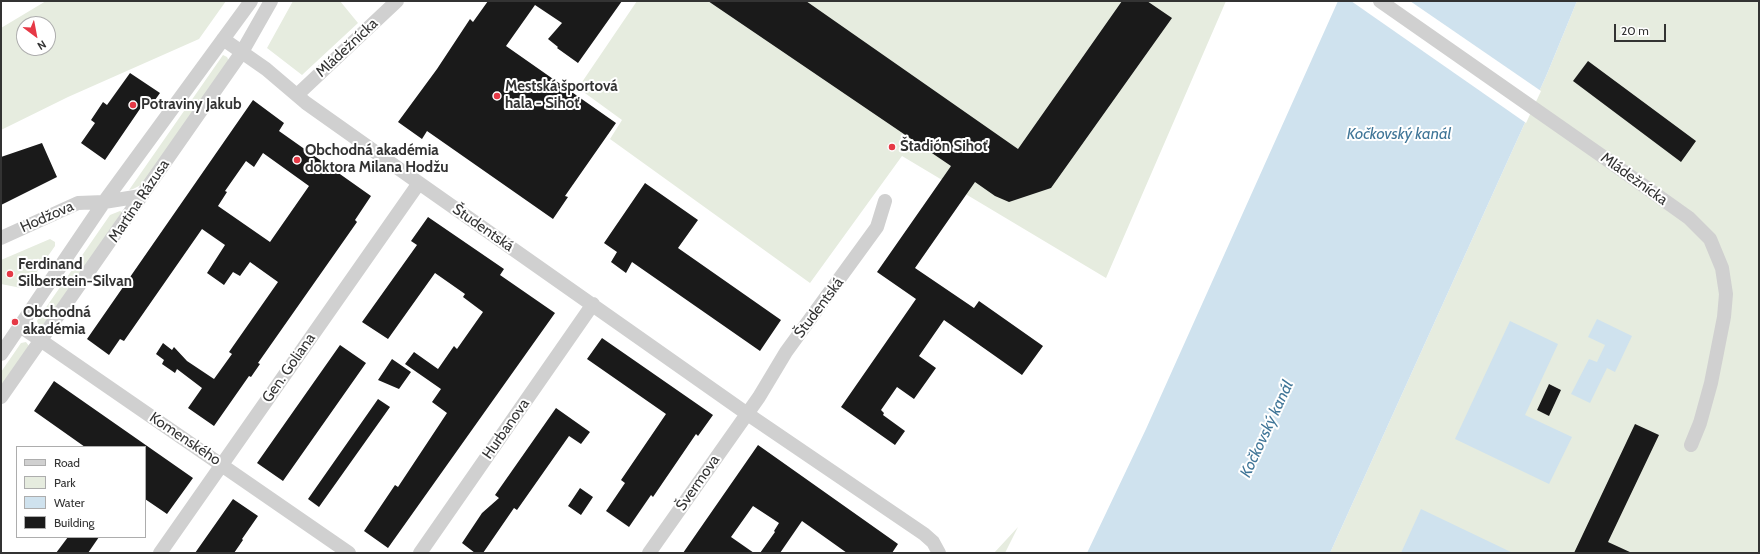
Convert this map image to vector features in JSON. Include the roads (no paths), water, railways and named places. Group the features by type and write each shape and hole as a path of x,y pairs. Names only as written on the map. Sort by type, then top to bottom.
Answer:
{"street":[{"name":"Martina Rázusa","path":"1,354 104,202 251,1"},
{"name":"Martina Rázusa","path":"1,397 242,52 271,1"},
{"name":"Mládežnícka","path":"297,95 397,1"},
{"name":"Mládežnícka","path":"1380,1 1689,218 1710,239 1722,268 1726,294 1721,340 1700,423 1691,445"},
{"name":"Študentská","path":"223,39 297,95 306,104 419,184 593,304 746,413 924,534 933,542 939,552"},
{"name":"Gen. Goliana","path":"160,553 419,184"},
{"name":"Hodžova","path":"1,238 78,203 104,202 141,196"},
{"name":"Študentská","path":"746,413 759,397 786,352 877,227 885,201"},
{"name":"Hurbanova","path":"420,553 593,304"},
{"name":"Komenského","path":"20,326 349,553"},
{"name":"Švermova","path":"649,553 746,413"}],"water":[{"name":"Kočkovský kanál","path":"1338,1 1577,1 1547,74 1330,553 1087,553 1146,429"},
{"path":"1597,319 1632,336 1615,372 1607,368 1590,403 1571,394 1589,359 1597,362 1605,345 1588,337"},
{"path":"1510,321 1558,344 1525,415 1572,437 1549,484 1455,439"},
{"path":"1421,509 1513,553 1401,553"}],"place":[{"name":"Mestská športová hala - Sihoť","path":"497,96"},
{"name":"Potraviny Jakub","path":"133,105"},
{"name":"Štadión Sihoť","path":"892,147"},
{"name":"Obchodná akadémia doktora Milana Hodžu","path":"297,160"},
{"name":"Ferdinand Silberstein-Silvan","path":"10,274"},
{"name":"Obchodná akadémia","path":"15,322"}]}
